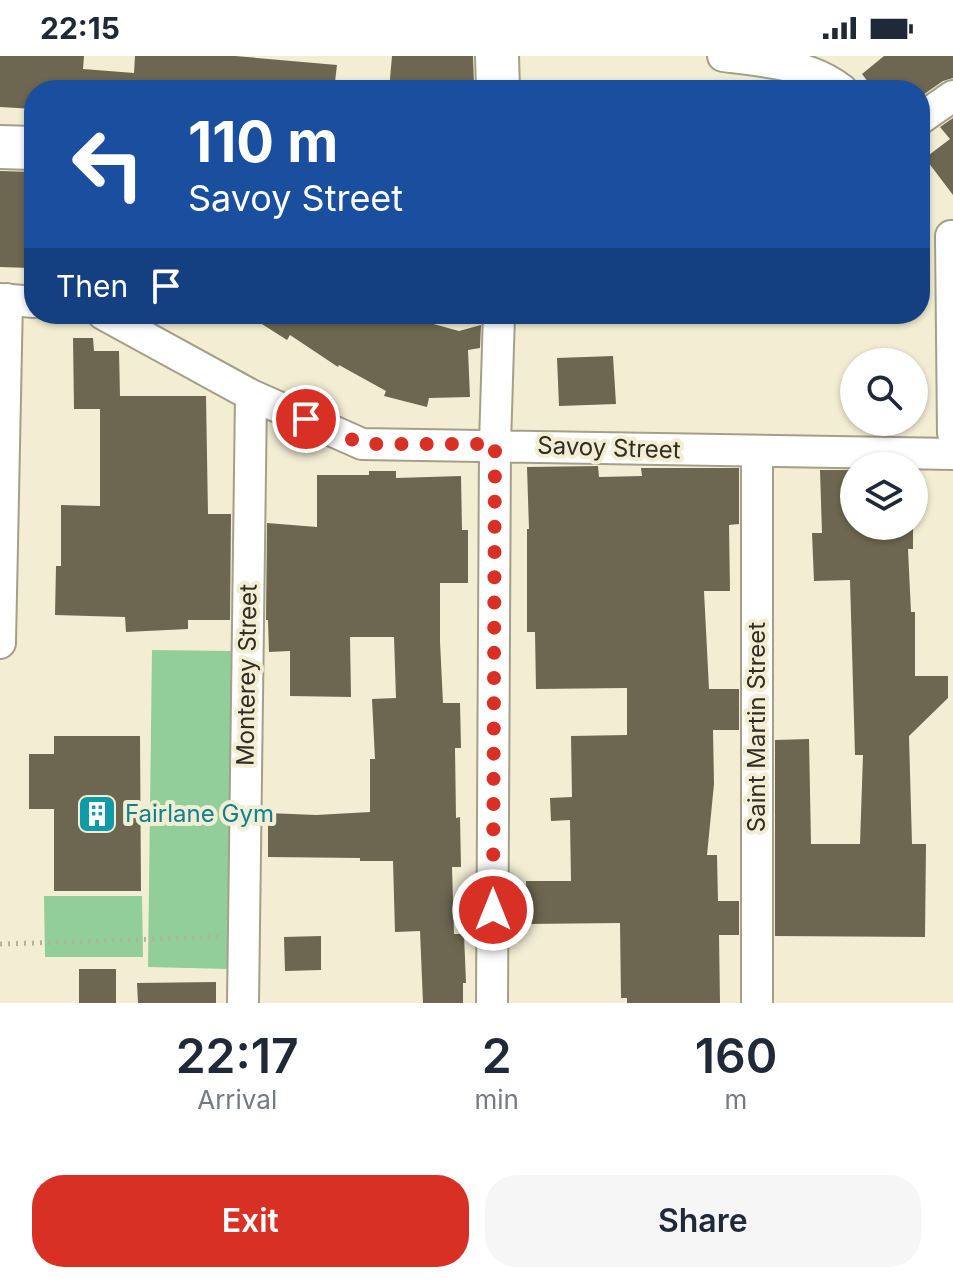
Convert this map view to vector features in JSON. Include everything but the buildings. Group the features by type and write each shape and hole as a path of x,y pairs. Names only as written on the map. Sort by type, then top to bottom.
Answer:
{"street":[{"path":"497,56 498,80"},
{"path":"723,56 774,62 823,80"},
{"path":"930,112 953,96"},
{"path":"0,147 24,148"},
{"path":"951,236 953,433"},
{"path":"0,643 14,300"},
{"name":"Savoy Street","path":"121,324 251,395 362,444 953,454"},
{"path":"492,1003 495,444 499,324"},
{"name":"Monterey Street","path":"243,1003 251,395"},
{"name":"Saint Martin Street","path":"757,452 757,1003"}],"path":[{"path":"0,944 244,936"}],"green space":[{"path":"152,650 232,651 228,969 148,967"},
{"path":"44,896 142,896 143,957 45,957"}],"place":[{"name":"Fairlane Gym","path":"97,814"}],"route":[{"path":"306,419 362,444 495,444 493,910"}]}
